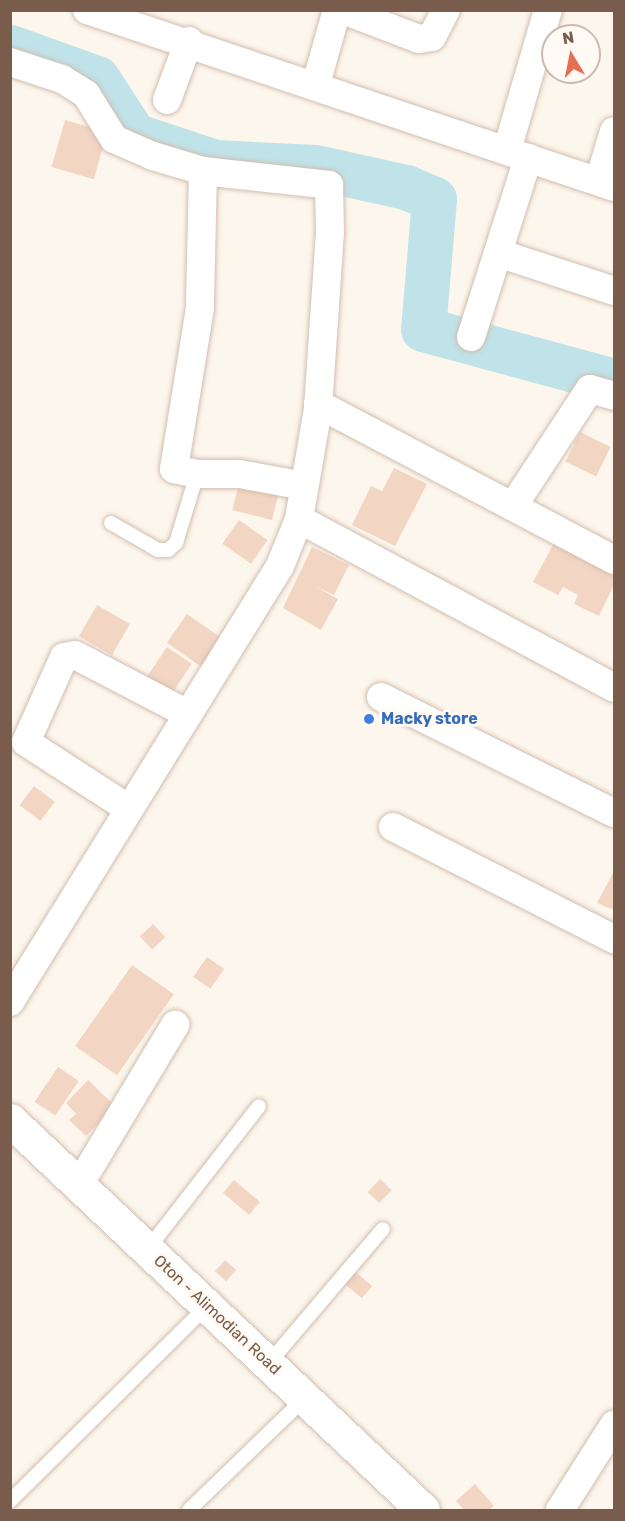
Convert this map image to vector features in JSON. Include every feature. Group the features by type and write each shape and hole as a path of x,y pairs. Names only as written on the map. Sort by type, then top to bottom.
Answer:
{"main road":[{"name":"Oton - Alimodian Road","path":"10,1120 423,1510"}],"street":[{"path":"87,10 189,41 607,184 615,131"},
{"path":"316,84 337,10"},
{"path":"343,10 419,39 432,37 446,10"},
{"path":"471,337 498,253 548,10"},
{"path":"167,100 189,41"},
{"path":"10,62 62,79 86,94 114,140 203,171 329,185 330,232 318,404 299,519 280,566 10,1002"},
{"path":"203,171 200,308 173,465 178,472 240,474 304,486"},
{"path":"498,253 615,291"},
{"path":"513,507 590,389 615,396"},
{"path":"318,404 513,507 612,554"},
{"path":"299,519 615,688"},
{"path":"129,809 26,742 64,657 75,655 188,714"},
{"path":"381,697 615,813"},
{"path":"393,827 615,939"},
{"path":"79,1185 175,1025"},
{"path":"560,1510 615,1425"}],"lane":[{"path":"111,522 158,550 168,550 176,543 197,474"},
{"path":"147,1250 259,1106"},
{"path":"268,1364 383,1229"},
{"path":"10,1501 207,1306"},
{"path":"189,1510 304,1399"}],"building":[{"path":"65,120 107,132 94,179 51,167"},
{"path":"580,432 611,447 596,477 566,462"},
{"path":"394,468 427,484 395,546 352,525 371,486 382,491"},
{"path":"240,479 280,489 272,520 232,510"},
{"path":"239,520 268,540 251,564 222,544"},
{"path":"554,543 614,574 614,585 599,616 574,604 578,595 563,587 558,595 533,582"},
{"path":"312,547 349,565 334,595 315,586 338,599 321,630 283,608"},
{"path":"97,605 130,624 112,655 79,636"},
{"path":"187,614 223,639 203,668 167,643"},
{"path":"167,647 192,664 169,698 144,681"},
{"path":"34,786 55,802 40,821 20,805"},
{"path":"614,871 614,910 597,903"},
{"path":"153,924 165,937 152,949 140,936"},
{"path":"207,957 224,969 210,989 193,977"},
{"path":"132,965 174,994 117,1075 75,1046"},
{"path":"58,1067 79,1081 55,1116 35,1102"},
{"path":"88,1080 115,1106 86,1136 69,1120 76,1114 66,1103"},
{"path":"380,1179 392,1190 379,1203 368,1192"},
{"path":"234,1180 260,1202 249,1215 223,1193"},
{"path":"225,1260 236,1270 226,1281 215,1271"},
{"path":"353,1270 372,1286 362,1298 343,1282"},
{"path":"475,1484 494,1506 489,1510 464,1510 456,1501"}],"waterway":[{"path":"10,47 97,78 134,135 215,162 315,167 406,187 434,199 423,329 614,381"}],"place":[{"name":"Macky store","path":"369,719"}]}
